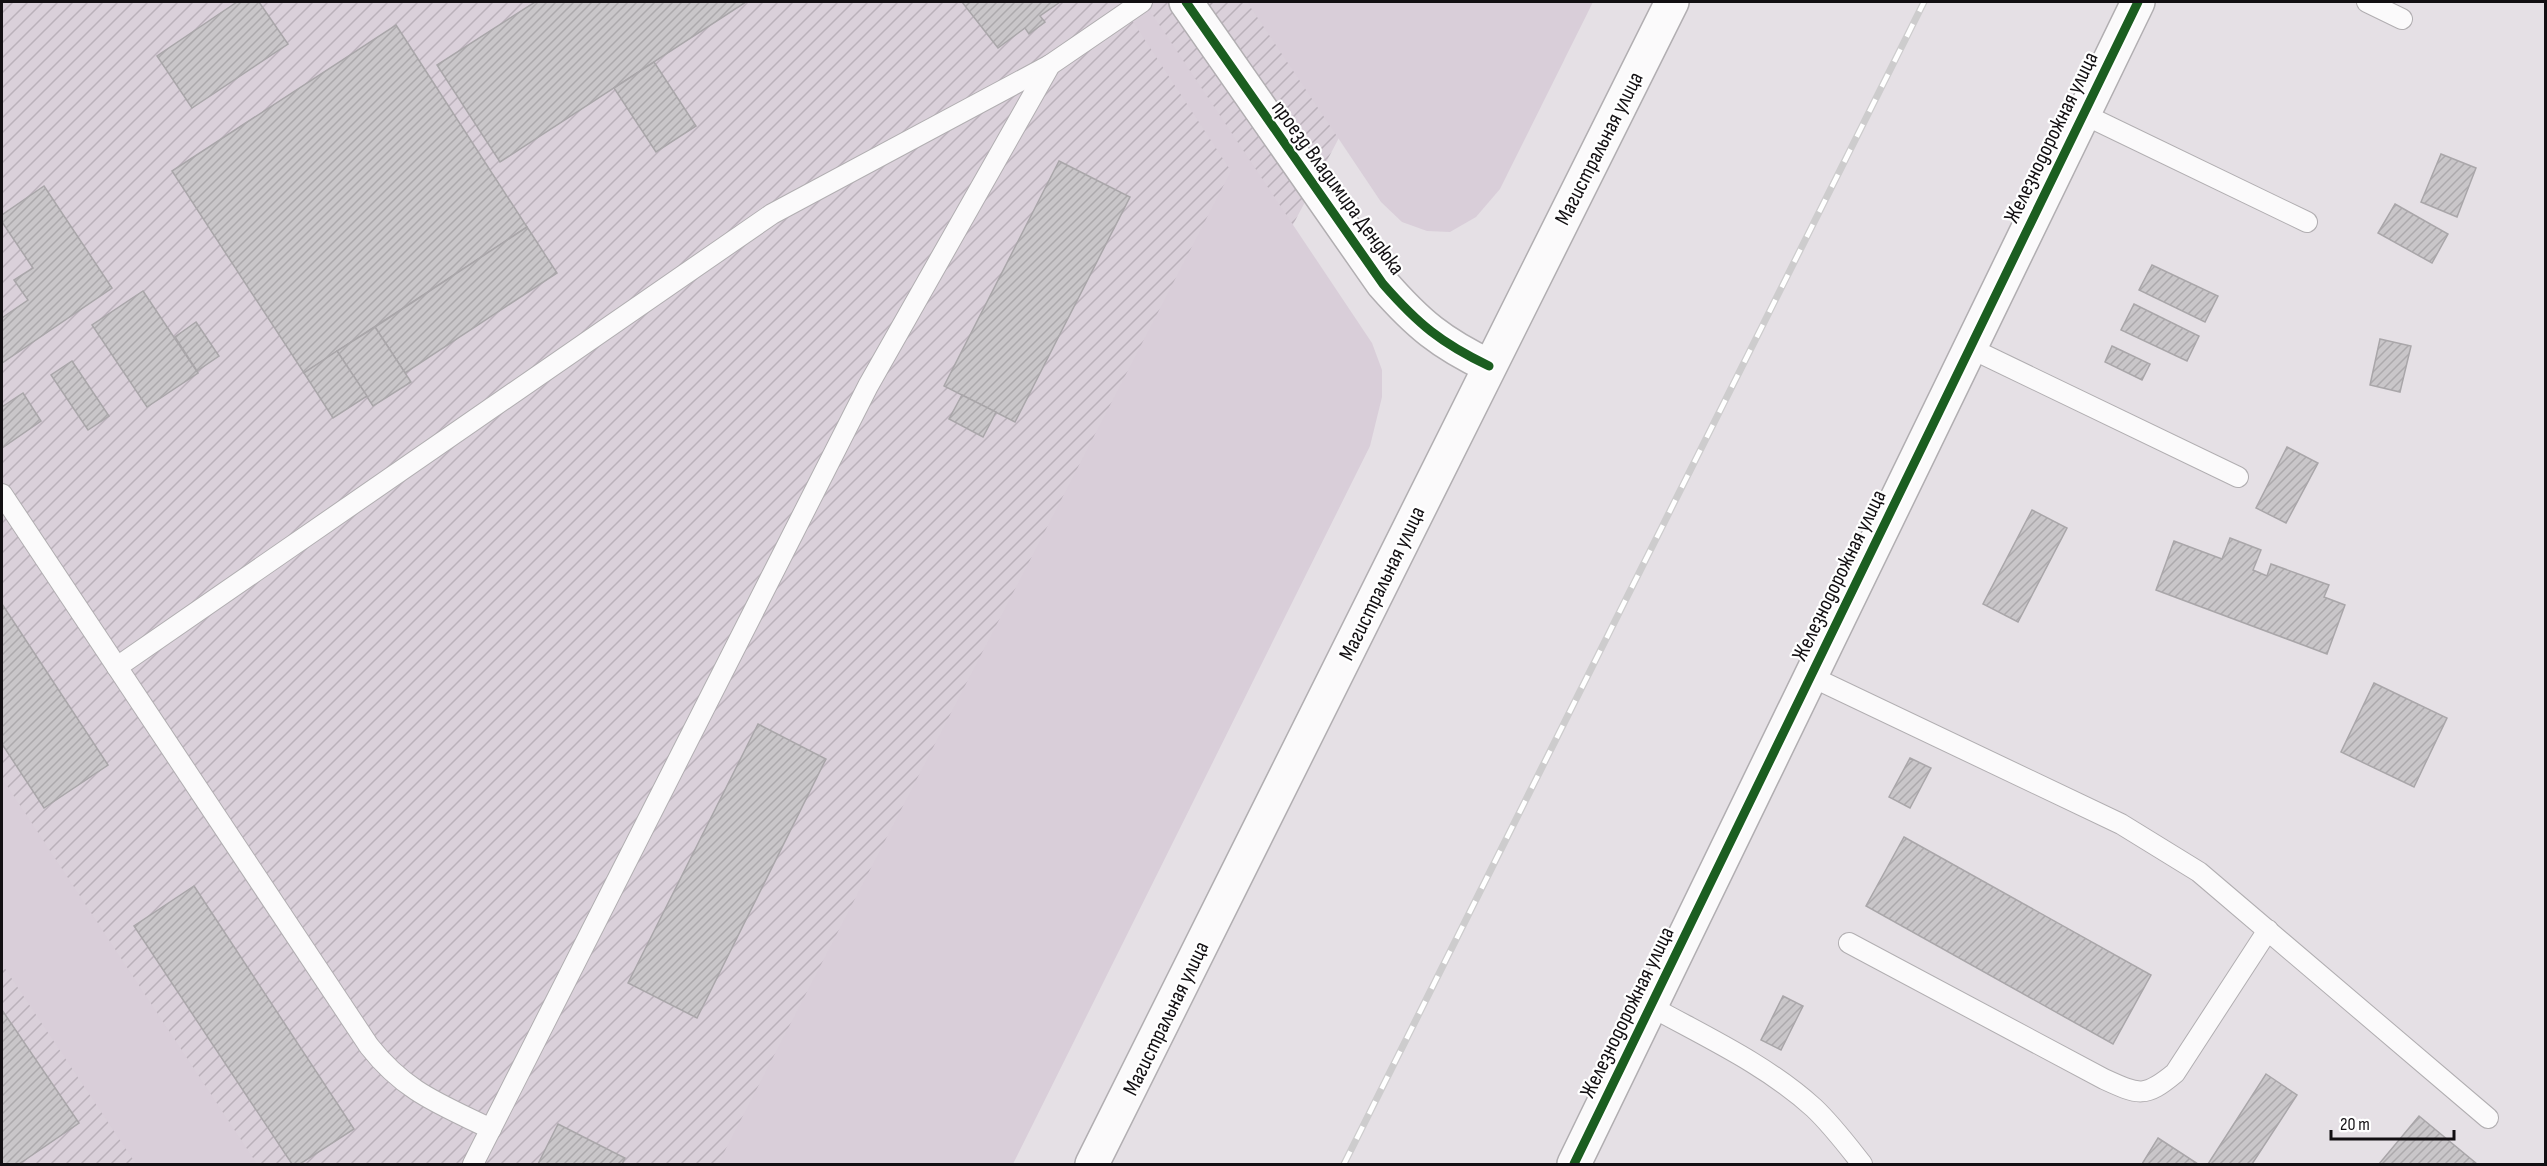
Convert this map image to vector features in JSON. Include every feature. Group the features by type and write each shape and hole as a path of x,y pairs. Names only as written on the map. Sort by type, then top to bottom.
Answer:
{"street":[{"name":"проезд Владимира Дендюка","path":"1186,2 1383,284 1432,335 1457,351 1489,366"},
{"name":"Магистральная улица","path":"1092,1164 1672,2"},
{"name":"Железнодорожная улица","path":"1574,1164 2138,2"}],"lane":[{"path":"117,667 772,214 1050,65 1142,2"},
{"path":"2367,2 2402,19"},
{"path":"473,1164 868,386 1050,65"},
{"path":"2083,114 2307,222"},
{"path":"1970,348 2238,477"},
{"path":"2,494 369,1046 388,1071 412,1089 491,1129"},
{"path":"1810,676 2121,824 2199,872 2488,1118"},
{"path":"1849,943 2113,1083 2130,1091 2153,1091 2175,1073 2268,930"},
{"path":"1650,1006 1750,1062 1791,1089 1816,1110 1862,1164"}],"shaded area":[{"path":"2,2 1411,2 795,1164 2,1164"},
{"path":"1120,2 1144,2 1372,343 1382,370 1382,397 1370,446 1013,1164 718,1164 1231,171"},
{"path":"1247,2 1593,2 1500,189 1476,217 1450,232 1427,231 1402,222 1381,202"},
{"path":"2,778 257,1164 136,1164 2,964"}],"building":[{"path":"237,2 259,2 288,44 192,108 157,56"},
{"path":"535,2 746,2 500,162 437,65"},
{"path":"962,2 1060,2 1040,16 1045,22 1029,34 1025,28 998,48"},
{"path":"396,25 527,227 304,373 172,171"},
{"path":"654,62 696,126 656,152 614,88"},
{"path":"2441,154 2476,168 2457,217 2421,202"},
{"path":"1059,161 1130,197 1015,422 944,386"},
{"path":"44,186 112,288 2,363 2,318 28,300 14,280 33,268 2,222 2,215"},
{"path":"2395,204 2448,234 2432,263 2378,233"},
{"path":"527,227 557,273 405,373 375,327"},
{"path":"2152,265 2218,296 2205,322 2139,290"},
{"path":"143,291 198,373 147,407 92,325"},
{"path":"2134,304 2199,336 2187,361 2121,330"},
{"path":"196,322 219,356 197,371 175,337"},
{"path":"375,327 411,382 373,406 337,351"},
{"path":"2380,339 2411,346 2400,392 2370,385"},
{"path":"2112,346 2150,364 2142,380 2105,362"},
{"path":"337,351 367,396 333,418 304,373"},
{"path":"72,361 109,416 88,430 51,375"},
{"path":"23,393 41,421 2,448 2,407"},
{"path":"962,395 996,412 983,437 949,419"},
{"path":"2287,447 2318,463 2286,523 2256,508"},
{"path":"2032,510 2067,528 2018,622 1983,604"},
{"path":"2230,538 2261,550 2253,570 2267,576 2271,564 2329,585 2324,597 2345,605 2327,654 2156,590 2174,541 2222,559"},
{"path":"2,604 108,765 44,808 2,744"},
{"path":"2374,683 2447,718 2414,787 2341,752"},
{"path":"758,724 826,759 697,1018 628,983"},
{"path":"1910,758 1931,768 1910,808 1889,797"},
{"path":"1904,837 2151,975 2113,1044 1866,906"},
{"path":"194,886 354,1129 300,1164 292,1164 134,926"},
{"path":"1783,996 1803,1006 1781,1050 1761,1040"},
{"path":"2,1010 79,1123 19,1164 2,1164"},
{"path":"2266,1074 2297,1095 2252,1164 2208,1164"},
{"path":"2419,1116 2477,1164 2379,1164"},
{"path":"558,1124 625,1158 622,1164 538,1164"},
{"path":"2158,1138 2198,1164 2142,1164"}],"railway":[{"path":"1344,1164 1924,2"}],"cycle path":[{"path":"1186,2 1383,284 1431,331 1457,349 1489,366"},
{"path":"1574,1164 2138,2"}]}
